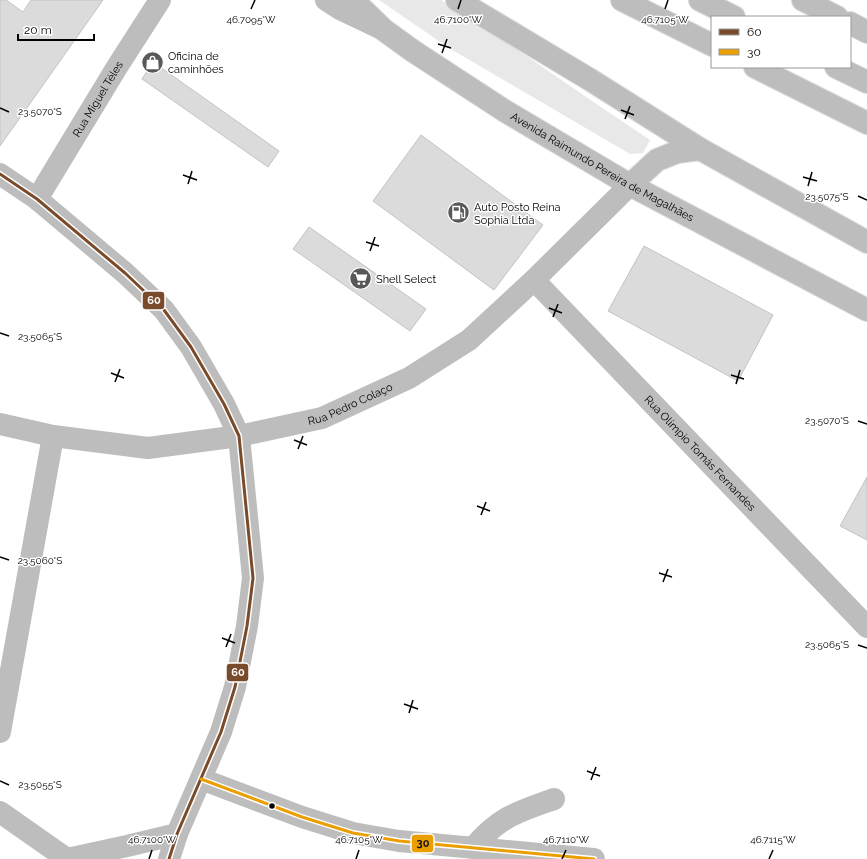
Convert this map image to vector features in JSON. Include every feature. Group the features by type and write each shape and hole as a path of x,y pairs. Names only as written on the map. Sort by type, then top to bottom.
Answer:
{"main road":[{"name":"Rua Miguel Téles","path":"37,199 117,67 160,0"},
{"path":"326,0 340,9 384,30"},
{"name":"Avenida Raimundo Pereira de Magalhães","path":"353,0 384,30 413,51 505,111 630,185 867,310"},
{"path":"457,0 589,79 700,149 867,242"},
{"path":"622,0 711,44"},
{"path":"700,0 732,16"},
{"path":"803,0 835,16"},
{"path":"851,24 867,32"},
{"path":"757,68 867,123"},
{"path":"838,68 867,82"},
{"name":"Rua Pedro Colaço","path":"0,424 53,436 148,448 238,436 322,418 409,378 469,340 534,280 657,160 677,152 700,149"},
{"path":"0,174 37,199 125,273 164,310 191,347 224,404 238,436 253,578 247,626 235,687 221,732 177,834 169,859"},
{"name":"Rua Olímpio Tomás Fernandes","path":"534,280 867,627"},
{"path":"0,732 53,436"},
{"path":"201,779 302,817 353,833 398,841 552,857 594,859"},
{"path":"473,848 485,834 500,821 518,811 554,799"},
{"path":"0,812 67,859 177,834"}],"shaded area":[{"path":"379,0 441,0 483,26 650,140 643,153 630,154 449,48"}],"building":[{"path":"0,0 6,0 23,12 31,0 103,0 0,146"},
{"path":"153,62 279,151 268,167 142,79"},
{"name":"Auto Posto Reina Sophia Ltda","path":"421,135 543,225 494,290 373,201"},
{"name":"Shell Select","path":"309,227 426,309 410,331 293,249"},
{"path":"644,246 773,315 738,381 608,311"},
{"path":"867,477 867,540 840,526"}],"transit line":[{"name":"60","path":"0,174 37,199 125,273 164,310 191,347 224,404 239,436 253,578 247,626 235,687 221,732 177,834 169,859"},
{"name":"30","path":"201,779 302,817 353,833 399,841 594,859"}],"place":[{"name":"Oficina de caminhões","path":"153,62"},
{"name":"Auto Posto Reina Sophia Ltda","path":"458,213"},
{"name":"Shell Select","path":"360,279"}]}
